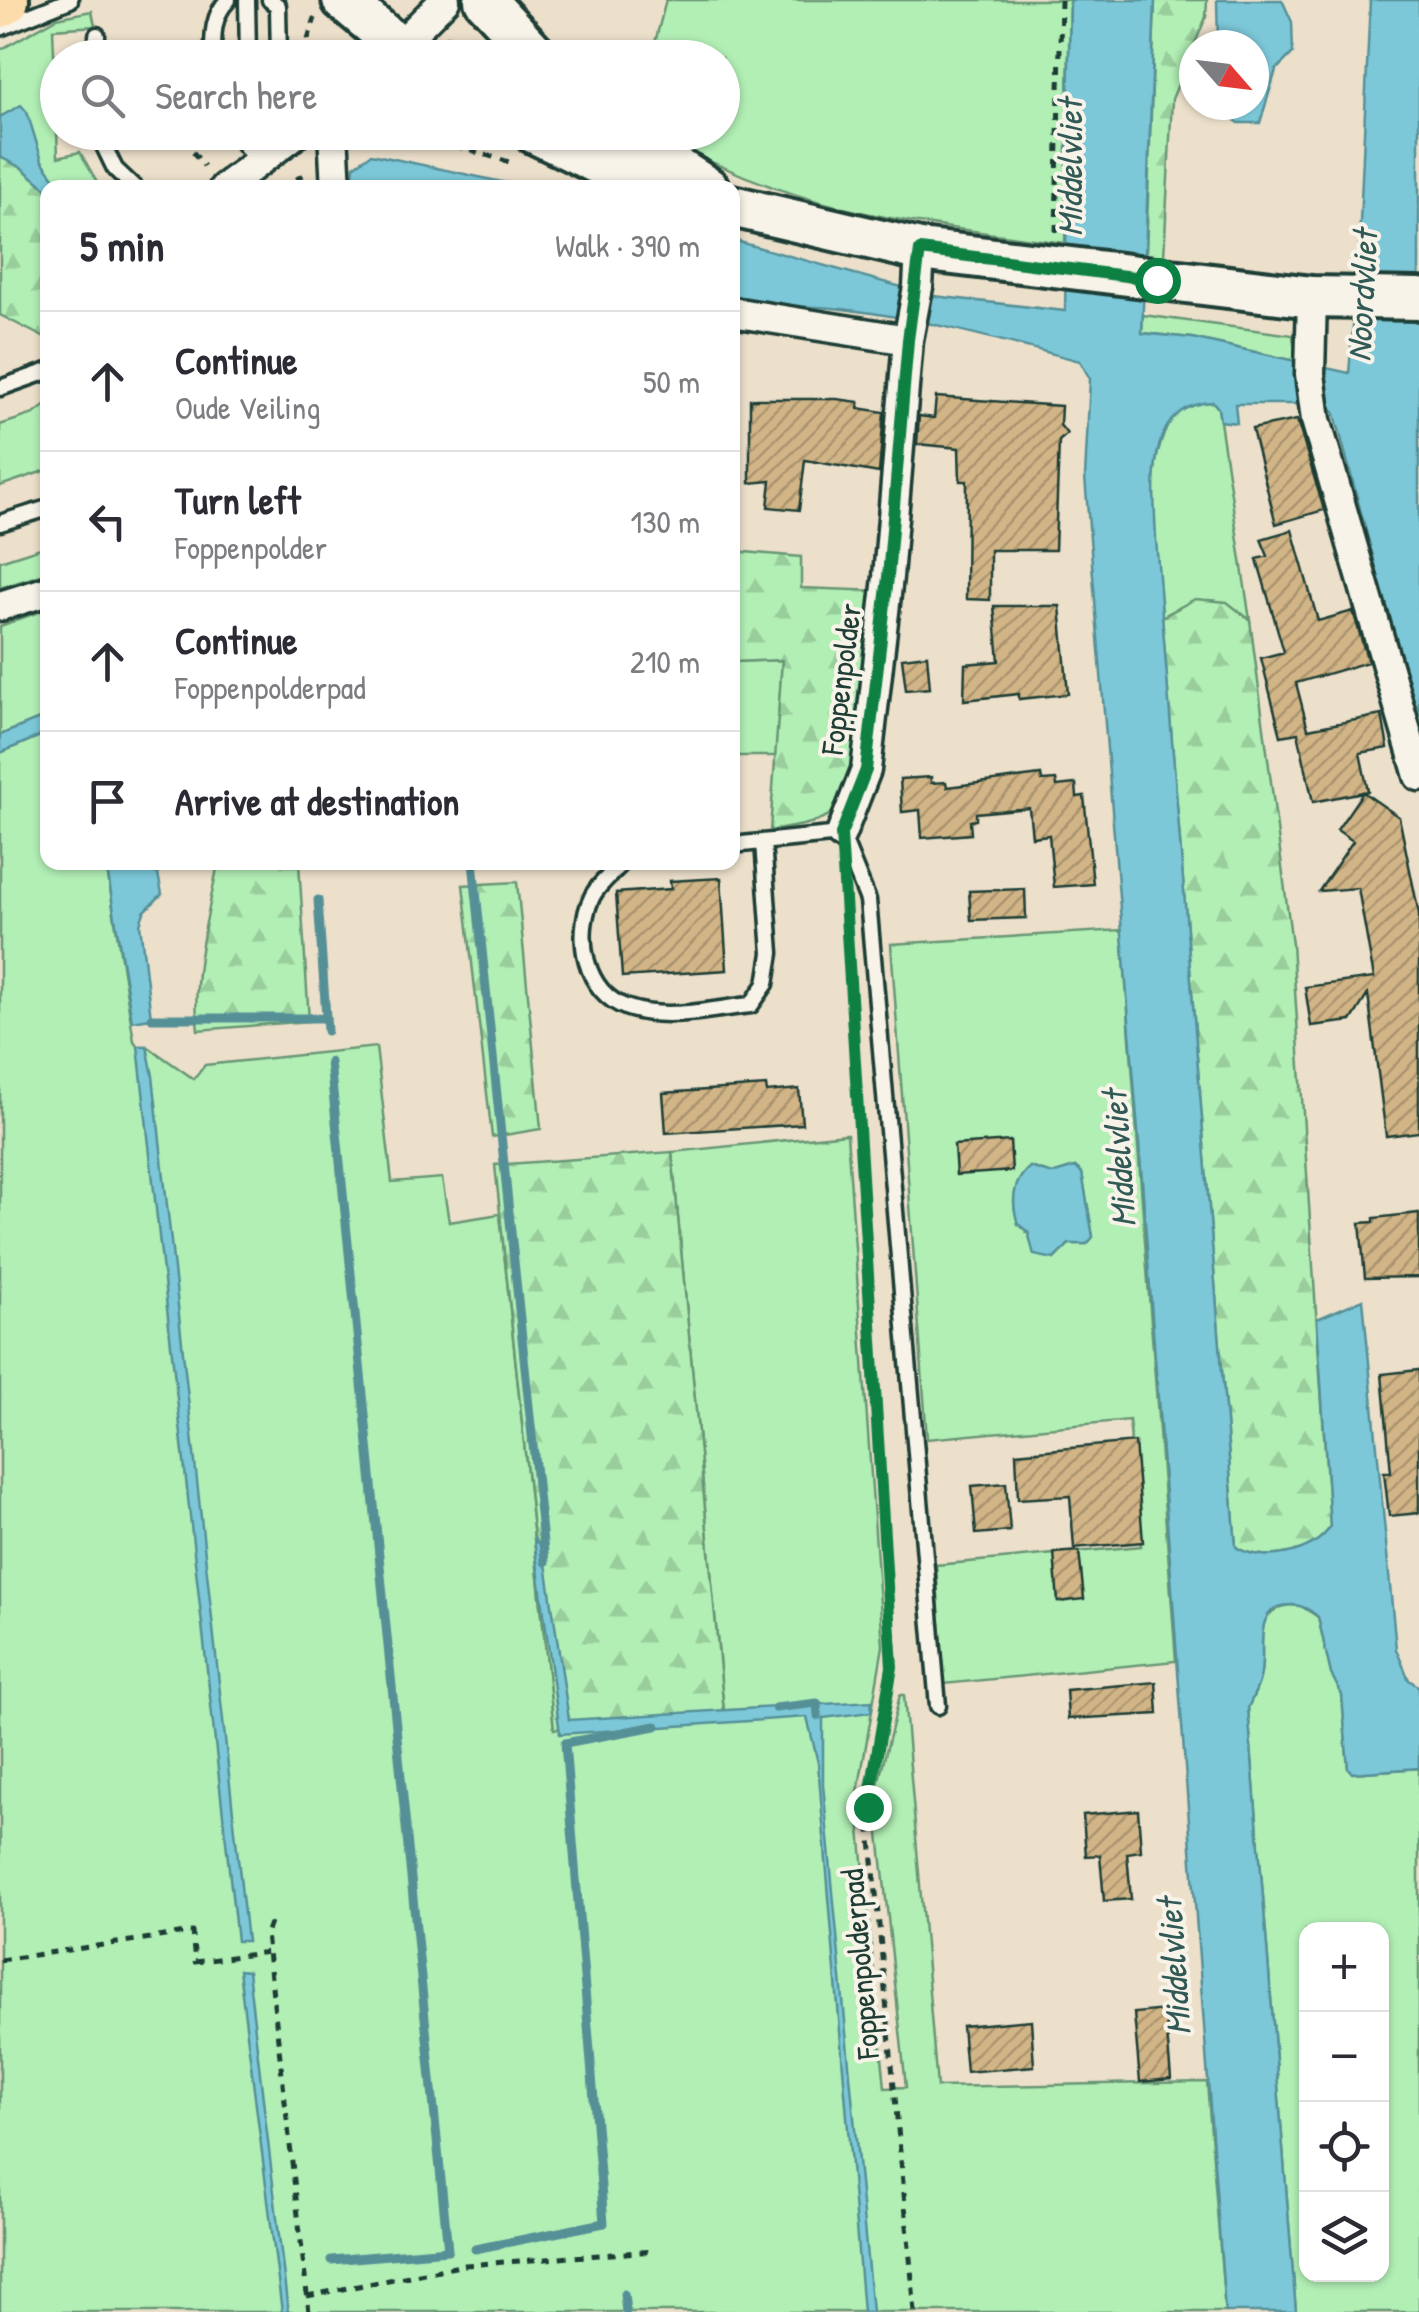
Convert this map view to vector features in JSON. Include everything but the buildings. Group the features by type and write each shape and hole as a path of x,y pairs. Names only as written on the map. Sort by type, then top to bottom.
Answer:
{"main road":[{"path":"485,0 523,40"},
{"path":"334,3 381,40"},
{"path":"530,150 624,180"},
{"path":"649,150 695,180"},
{"path":"740,205 919,268 1055,250 1157,280 1324,311 1419,299"}],"street":[{"path":"411,40 445,0"},
{"path":"234,180 270,150"},
{"path":"337,180 342,150"},
{"name":"Foppenpolder","path":"841,834 866,770 919,268"},
{"path":"1324,311 1310,374 1316,420 1419,776"},
{"path":"740,313 909,335"},
{"path":"0,606 40,594"}],"lane":[{"path":"0,28 70,0"},
{"path":"213,40 220,8 228,0"},
{"path":"246,0 247,40"},
{"path":"270,0 278,6 279,40"},
{"path":"98,36 98,40"},
{"path":"106,150 115,169 127,180"},
{"path":"0,388 40,374"},
{"path":"0,523 40,510"},
{"path":"740,844 841,834 868,900 938,1706"},
{"path":"616,870 593,894 582,931 592,981 625,1008 658,1014 751,1004 766,984 771,952 763,842"}],"path":[{"path":"1055,250 1061,0"},
{"path":"306,40 314,18 334,3"},
{"name":"Foppenpolderpad","path":"849,972 892,1667 868,1807 915,2312"},
{"path":"270,1923 266,1934 310,2312"},
{"path":"0,1960 192,1932 195,1962 268,1952"},
{"path":"307,2296 465,2265 653,2251"}],"green space":[{"path":"666,0 1070,0 1065,243 905,221 855,210 805,198 707,160 688,150 740,150 740,40 656,40"},
{"path":"1155,0 1207,0 1201,30 1179,30 1179,82 1172,99 1164,257 1146,255"},
{"path":"92,11 95,26 53,29 53,40 40,40 40,150 58,150 58,157 80,152 96,180 56,180 42,161 27,113 21,106 0,117 0,50 57,18"},
{"path":"0,157 40,183 40,335 0,315"},
{"path":"1143,315 1293,335 1296,361 1192,338 1142,333"},
{"path":"1213,402 1218,408 1250,620 1226,605 1207,600 1162,617 1153,511 1157,456 1177,412 1189,404"},
{"path":"40,409 40,472 0,486 0,425"},
{"path":"40,548 40,575 0,588 0,561"},
{"path":"740,551 801,557 801,588 880,591 859,782 840,806 822,819 770,831 782,660 740,662"},
{"path":"1195,599 1227,602 1250,620 1292,944 1330,1527 1313,1544 1287,1554 1260,1555 1236,1547 1162,617"},
{"path":"40,612 40,719 0,735 0,626"},
{"path":"782,660 776,756 740,756 740,662"},
{"path":"40,736 40,870 107,870 134,1041 138,1046 147,1046 194,1079 205,1065 376,1047 392,1182 442,1178 449,1222 500,1214 554,1729 724,1712 672,1152 847,1134 883,1646 857,1798 885,2088 906,2087 875,1796 900,1695 904,1695 937,2087 1207,2082 1225,2312 0,2312 0,753"},
{"path":"217,870 299,870 309,1021 198,1030 197,988"},
{"path":"517,882 541,1129 492,1137 463,885"},
{"path":"1122,930 1176,1661 944,1684 936,1565 1141,1546 1129,1420 927,1439 891,944","holes":["1030,1167 1052,1174 1075,1167 1082,1173 1093,1237 1087,1244 1069,1244 1054,1259 1023,1228 1014,1206 1020,1181"]},
{"path":"672,1152 724,1713 554,1729 495,1165"},
{"path":"1290,1605 1301,1606 1318,1617 1331,1673 1342,1695 1348,1768 1353,1773 1419,1768 1419,2312 1296,2312 1248,1708 1260,1678 1262,1632 1269,1615"}],"water":[{"path":"1070,0 1155,0 1142,333 1192,338 1349,373 1358,267 1370,0 1419,0 1419,730 1334,411 1321,404 1235,404 1237,423 1220,421 1213,402 1190,406 1174,417 1164,433 1155,474 1156,539 1236,1547 1259,1555 1286,1554 1312,1544 1330,1527 1317,1319 1363,1299 1396,1649 1409,1680 1419,1687 1419,1768 1352,1773 1348,1768 1342,1695 1331,1674 1318,1617 1305,1608 1289,1605 1277,1608 1265,1622 1262,1668 1248,1708 1296,2312 1225,2312 1142,1180 1085,477 1090,379 1080,361 926,323 832,308 740,302 740,242 934,296 1065,311"},
{"path":"1217,0 1282,0 1292,22 1293,53 1276,70 1269,93 1269,30 1218,30"},
{"path":"21,105 27,112 42,161 56,180 40,180 40,183 0,157 0,117"},
{"path":"1235,120 1261,120 1260,123"},
{"path":"371,154 493,180 353,180 354,166"},
{"path":"40,719 40,736 0,753 0,735"},
{"path":"107,870 149,870 158,874 162,894 144,912 140,924 151,1018 132,1021"},
{"path":"138,1046 147,1046 153,1076 247,1941 237,1941"},
{"path":"1030,1167 1052,1174 1075,1167 1082,1173 1093,1237 1087,1244 1069,1244 1054,1259 1034,1255 1028,1232 1018,1224 1014,1208 1016,1186"},
{"path":"534,1539 544,1550 569,1720 872,1701 871,1712 823,1718 823,1784 872,2312 863,2312 818,1763 807,1717 560,1734"},
{"path":"239,1970 248,1971 288,2312 282,2312"}],"waterway":[{"path":"474,870 545,1562"},
{"path":"318,900 327,1031"},
{"path":"152,1018 326,1018"},
{"path":"330,1062 448,2250 331,2260"},
{"path":"775,1708 817,1703 818,1716"},
{"path":"475,2249 604,2223 565,1743 656,1726"},
{"path":"624,2294 626,2312"}],"route":[{"path":"868,1807 892,1667 841,834 866,770 920,250 1157,280"}],"water label":[{"name":"Middelvliet","path":"1070,168"},
{"name":"Noordvliet","path":"1362,296"},
{"name":"Middelvliet","path":"1119,1159"},
{"name":"Middelvliet","path":"1174,1967"}]}
